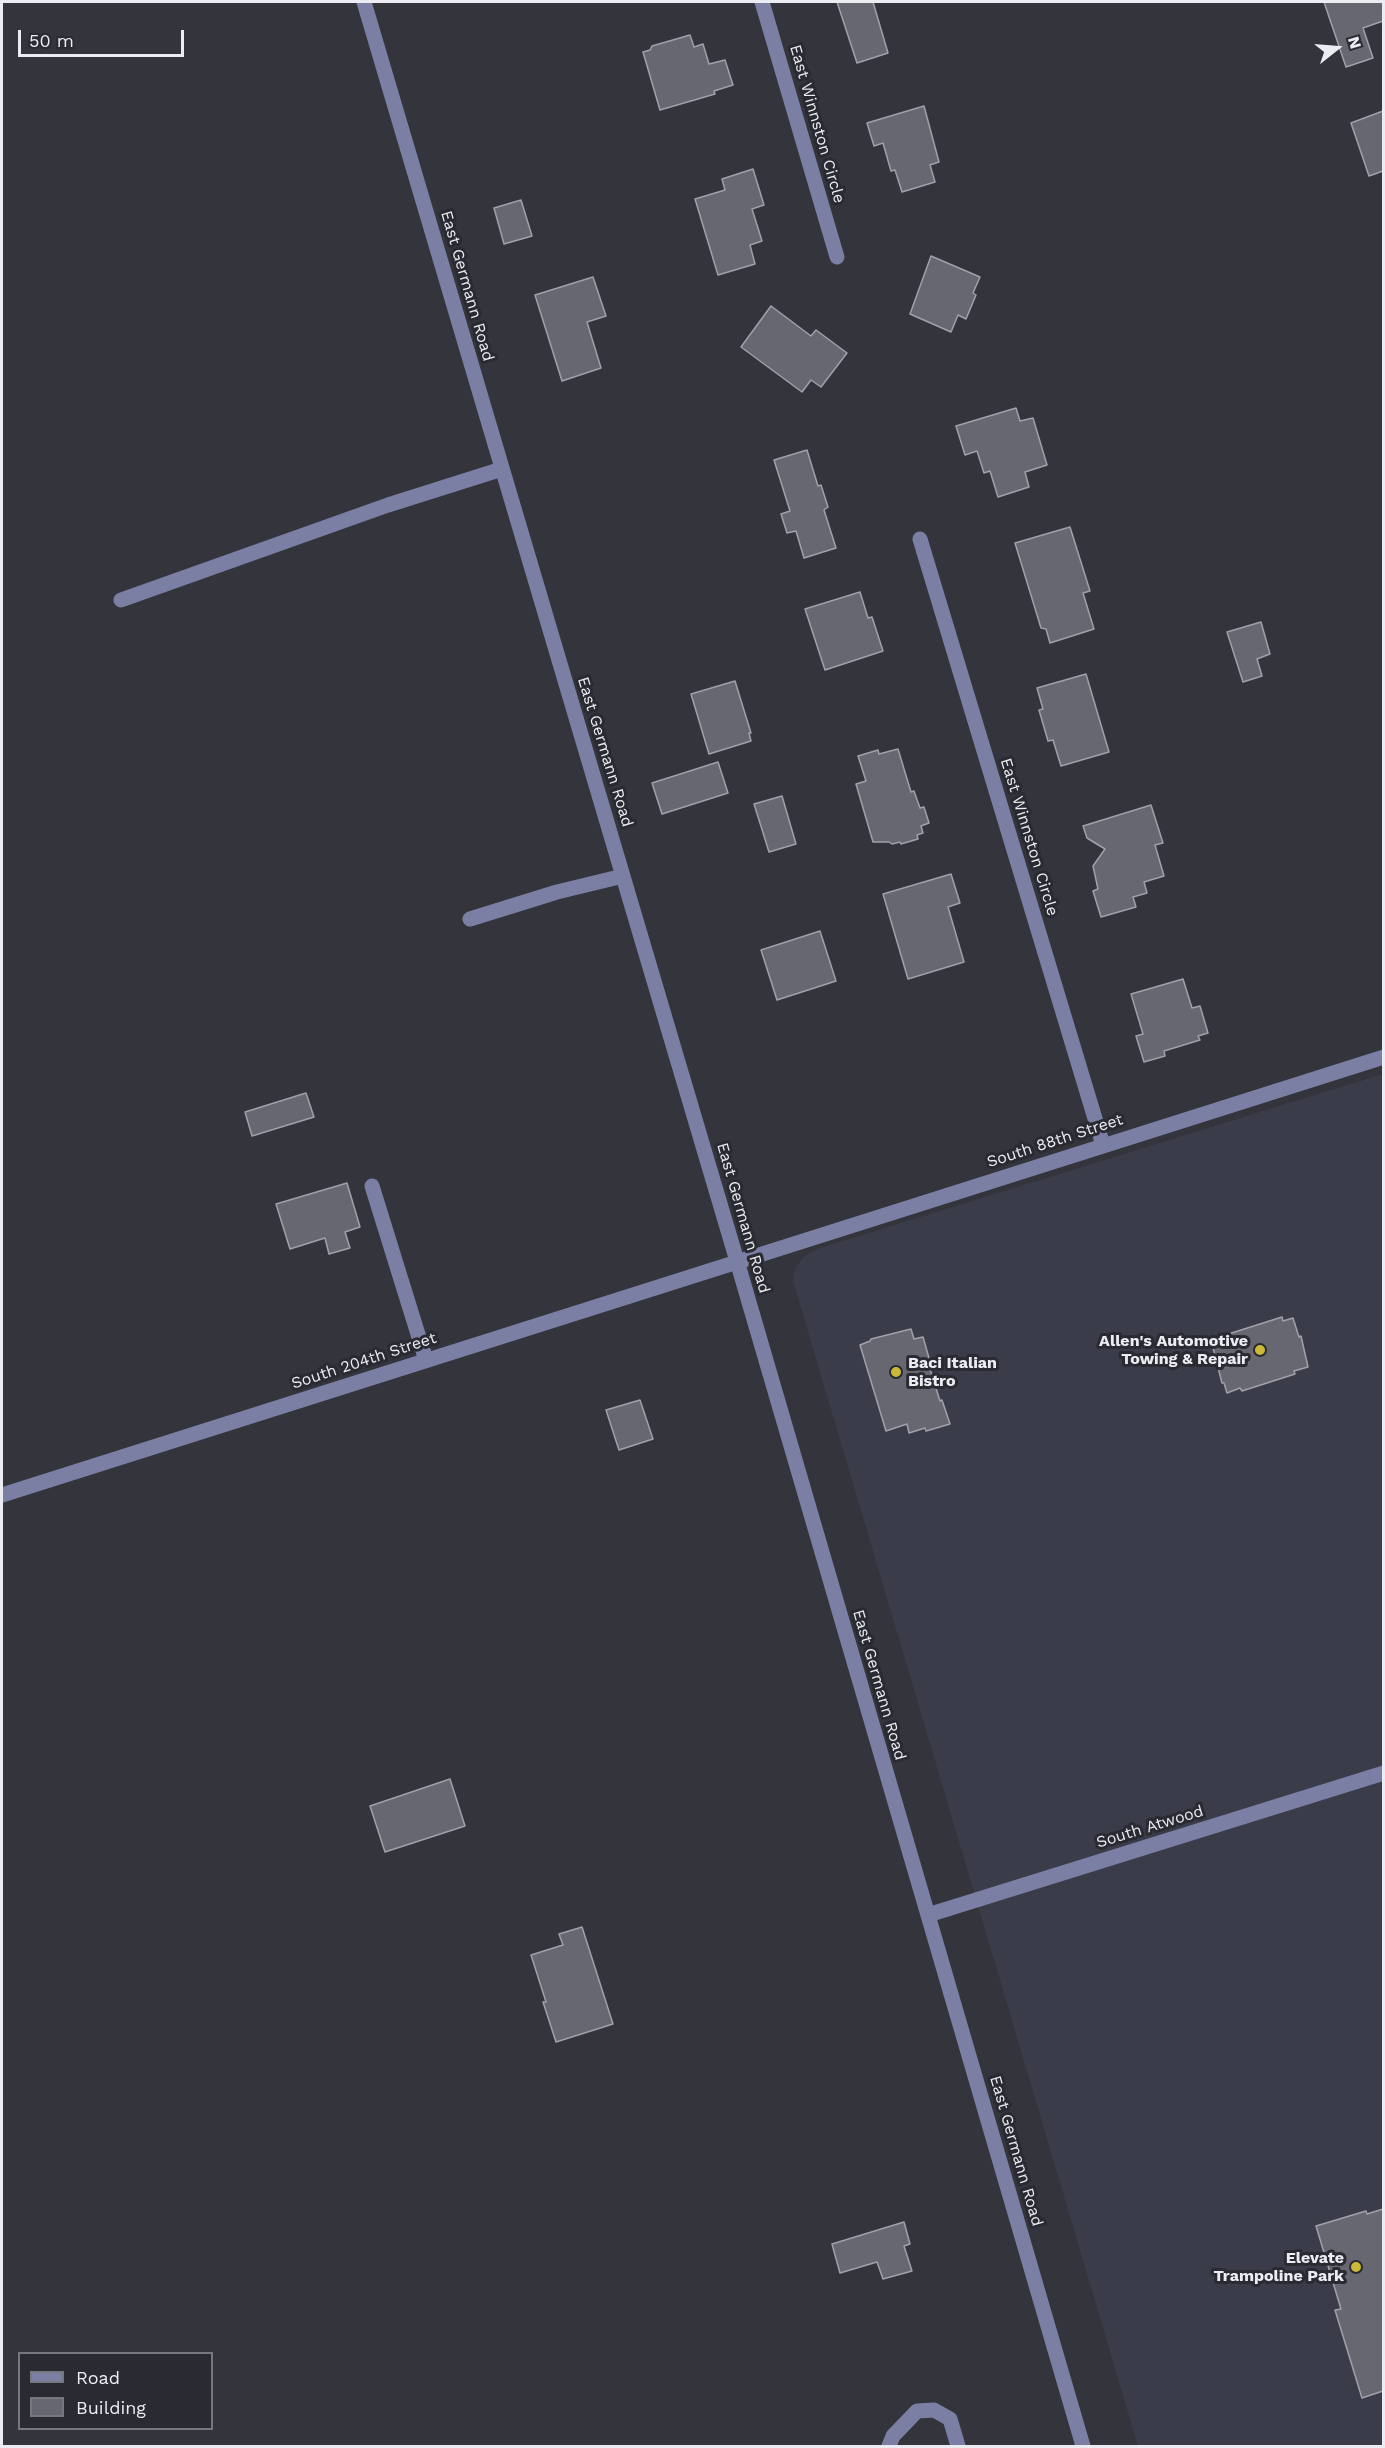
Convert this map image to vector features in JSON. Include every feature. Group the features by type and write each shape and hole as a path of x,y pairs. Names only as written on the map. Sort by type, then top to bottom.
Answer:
{"street":[{"name":"East Germann Road","path":"364,2 737,1261 1083,2446"},
{"name":"East Winnston Circle","path":"762,2 837,257"},
{"path":"121,600 388,505 502,469"},
{"name":"East Winnston Circle","path":"920,539 1103,1145"},
{"path":"470,920 557,892 623,876"},
{"name":"South 88th Street","path":"737,1261 1383,1057"},
{"path":"372,1186 426,1360"},
{"name":"South 204th Street","path":"2,1495 737,1261"},
{"name":"South Atwood","path":"928,1915 1383,1773"},
{"path":"890,2446 893,2436 918,2411 934,2410 950,2419 958,2446"}],"shaded area":[{"path":"1383,1074 1383,2446 1138,2446 793,1281 795,1270 803,1257 817,1249"}],"building":[{"path":"837,2 873,2 888,53 857,63"},
{"path":"1324,2 1383,2 1383,21 1363,28 1373,58 1346,67"},
{"path":"690,35 694,47 703,44 709,64 725,60 733,85 714,91 715,94 660,110 643,52 650,50 652,46"},
{"path":"924,106 939,162 930,165 935,182 902,192 895,170 891,171 883,143 874,146 867,123"},
{"path":"1383,111 1383,171 1369,176 1351,123"},
{"path":"753,169 764,205 752,209 762,241 750,245 755,264 718,275 695,199 725,190 722,179"},
{"path":"521,200 532,236 504,244 494,208"},
{"path":"931,256 980,277 973,293 976,295 966,319 958,315 951,332 910,314"},
{"path":"593,277 606,316 587,322 601,368 562,381 535,295"},
{"path":"771,306 811,336 816,330 847,353 821,387 811,380 802,392 741,347"},
{"path":"1016,408 1020,421 1033,418 1047,465 1025,472 1029,487 998,497 990,471 984,473 977,451 965,455 956,426"},
{"path":"807,450 818,486 821,485 828,507 824,510 836,548 804,558 796,531 787,533 781,514 790,511 774,460"},
{"path":"1070,527 1090,591 1083,593 1094,629 1050,643 1046,629 1041,628 1015,543"},
{"path":"860,592 868,618 872,617 883,651 825,670 805,609"},
{"path":"1261,622 1270,654 1257,659 1262,676 1243,682 1227,632"},
{"path":"1086,674 1109,752 1061,766 1053,740 1048,741 1039,710 1043,709 1037,688"},
{"path":"735,681 751,733 749,733 751,741 709,754 691,694"},
{"path":"898,749 911,792 914,791 920,808 924,807 929,823 921,826 923,833 917,835 918,839 901,844 900,842 892,844 873,842 856,784 866,781 858,756 878,750 879,754"},
{"path":"718,762 728,793 662,814 652,783"},
{"path":"782,796 796,844 769,852 754,804"},
{"path":"1151,805 1163,843 1155,845 1164,876 1144,882 1147,893 1133,897 1136,907 1101,917 1093,891 1098,889 1093,866 1105,849 1087,838 1083,826"},
{"path":"951,874 960,903 948,907 964,962 908,979 883,894"},
{"path":"820,931 836,981 777,1000 761,950"},
{"path":"1183,979 1192,1008 1200,1006 1208,1033 1198,1036 1200,1040 1164,1051 1165,1056 1144,1062 1136,1036 1143,1034 1131,994"},
{"path":"306,1093 314,1117 252,1136 245,1112"},
{"path":"347,1183 360,1227 345,1232 350,1248 329,1254 325,1238 290,1249 276,1204"},
{"name":"Allen's Automotive Towing & Repair","path":"1282,1317 1283,1321 1293,1318 1299,1337 1301,1336 1308,1367 1294,1371 1295,1374 1242,1391 1240,1388 1227,1393 1222,1383 1212,1344 1221,1341 1219,1337"},
{"name":"Baci Italian Bistro","path":"911,1329 914,1339 923,1337 940,1401 942,1400 950,1424 909,1433 907,1424 886,1431 860,1345 871,1339"},
{"path":"640,1400 653,1439 619,1450 606,1410"},
{"path":"450,1779 465,1826 385,1852 370,1806"},
{"path":"582,1927 613,2024 556,2042 531,1955 563,1945 559,1934"},
{"name":"Elevate Trampoline Park","path":"1383,2209 1383,2391 1362,2398 1335,2310 1341,2309 1316,2226 1366,2211 1367,2214"},
{"path":"904,2222 910,2244 904,2246 912,2271 883,2279 877,2262 840,2273 832,2244"}],"place":[{"name":"Allen's Automotive Towing & Repair","path":"1260,1350"},
{"name":"Baci Italian Bistro","path":"896,1372"},
{"name":"Elevate Trampoline Park","path":"1356,2267"}]}
